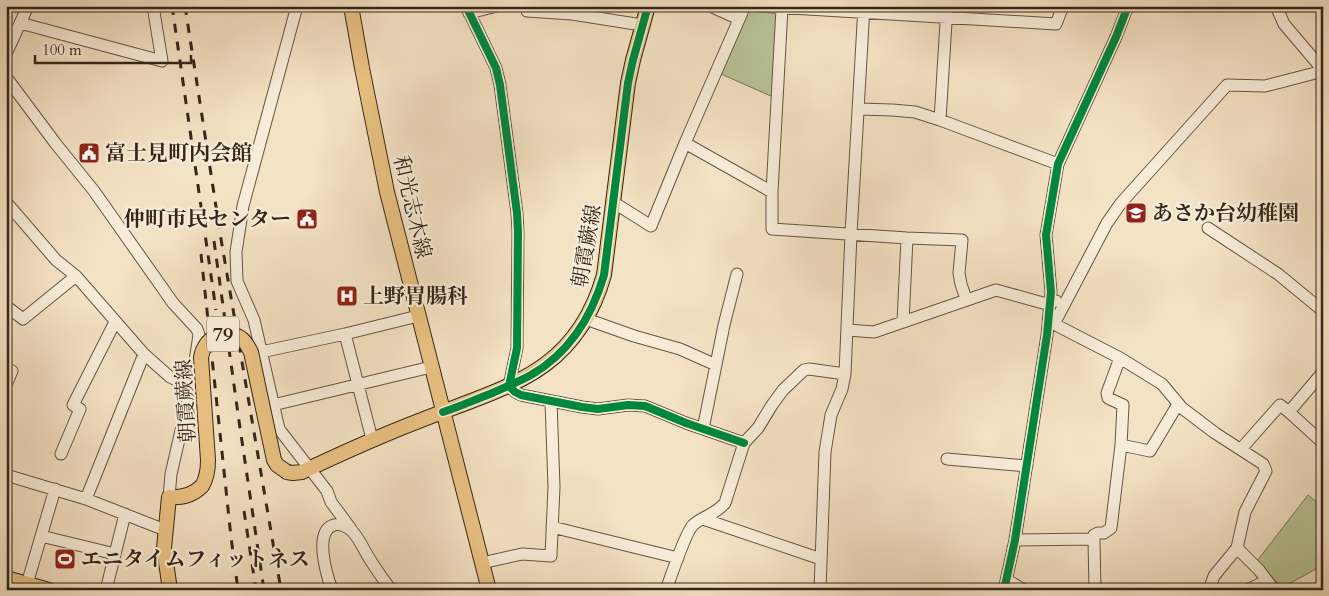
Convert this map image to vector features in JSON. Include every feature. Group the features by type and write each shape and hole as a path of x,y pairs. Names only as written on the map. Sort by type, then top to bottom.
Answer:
{"main road":[{"name":"和光志木線","path":"351,6 387,192 489,590"},
{"name":"朝霞蕨線","path":"168,497 175,498 188,495 202,486 205,481 208,460 201,358 207,342 218,334 231,334 240,337 251,352 274,460 277,465 287,472 297,473 372,439 509,386 531,375 550,362 570,342 586,319 595,301 604,275 628,83 648,6"},
{"path":"168,497 164,548 170,590"},
{"path":"6,578 24,586 49,590"}],"street":[{"path":"6,54 28,6"},
{"path":"20,23 162,61 153,6"},
{"path":"296,6 243,206 236,252 237,281 254,320 279,429 327,491 331,502 361,542 372,563 391,590"},
{"path":"498,6 467,10 496,68 500,85 517,213 517,348 509,386 521,395 582,408 598,409 628,405 645,406 686,423 744,443"},
{"path":"526,6 527,11 572,14 642,25"},
{"path":"710,6 739,19"},
{"path":"613,202 651,226 739,19 744,8 749,6"},
{"path":"759,6 947,12 1056,24 1063,6"},
{"path":"1024,590 1006,585 1051,323 1046,236 1058,164 1116,37 1128,6"},
{"path":"1051,323 1107,223 1121,203 1227,85 1265,86 1323,71 1284,24 1276,6"},
{"path":"782,8 772,192 772,229 962,240 960,284 966,299"},
{"path":"820,590 824,452 831,415 842,389 845,374 864,10"},
{"path":"940,120 947,12"},
{"path":"6,77 94,191 173,303 197,329 199,335 191,387 181,426 168,497"},
{"path":"859,109 915,112 1058,164"},
{"path":"685,143 772,192"},
{"path":"6,202 56,260 76,276 144,354 170,377 191,387"},
{"path":"1208,228 1278,274 1323,311"},
{"path":"903,322 907,238"},
{"path":"703,428 737,274"},
{"path":"6,306 23,319 76,276"},
{"path":"848,330 874,332 996,290 1043,303 1059,300 1064,302"},
{"path":"261,352 418,316"},
{"path":"586,319 680,349 716,366"},
{"path":"62,454 80,410 73,405 115,322"},
{"path":"1051,323 1120,358 1162,384 1178,404 1214,433 1263,464 1266,471 1245,512 1237,548 1214,576 1209,590"},
{"path":"345,334 372,439"},
{"path":"86,499 144,354"},
{"path":"1094,590 1094,536 1098,533 1104,533 1111,528 1121,445 1123,405 1108,398 1107,392 1120,358"},
{"path":"273,404 431,367"},
{"path":"6,368 12,371 6,385"},
{"path":"666,590 692,526 719,510 725,503 744,443 758,428 783,390 804,370 845,374"},
{"path":"1289,412 1323,372"},
{"path":"482,563 522,554 551,556 554,487 551,400"},
{"path":"1121,445 1150,450 1178,404"},
{"path":"1241,449 1280,405 1323,443"},
{"path":"947,459 1027,466"},
{"path":"6,475 86,499 165,530"},
{"path":"24,586 55,489"},
{"path":"106,590 125,514"},
{"path":"703,519 821,559"},
{"path":"332,590 324,556 323,537 334,525 351,529"},
{"path":"552,527 678,558"},
{"path":"40,536 115,554"},
{"path":"1015,540 1094,539"},
{"path":"1237,548 1259,570 1270,585 1247,590"}],"green space":[{"path":"752,11 773,12 777,16 773,97 721,74 747,14"},
{"path":"1308,495 1323,507 1323,565 1280,589 1277,582 1257,561"}],"railway":[{"path":"172,6 216,310"},
{"path":"185,6 221,239 281,590"},
{"path":"214,241 264,590"},
{"path":"201,254 238,590"},
{"path":"244,511 256,590"}],"cycle path":[{"path":"466,6 496,68 500,85 517,213 517,348 509,386 521,395 582,407 598,409 628,405 645,406 686,423 744,443"},
{"path":"443,412 511,385 545,366 568,345 586,319 604,275 628,83 648,6"},
{"path":"1004,590 1015,540 1047,335 1051,292 1046,235 1058,164 1116,37 1128,6"}],"place":[{"name":"富士見町内会館","path":"89,153"},
{"name":"あさか台幼稚園","path":"1136,213"},
{"name":"仲町市民センター","path":"307,219"},
{"name":"上野胃腸科","path":"347,296"},
{"name":"エニタイムフィットネス","path":"65,559"}]}
